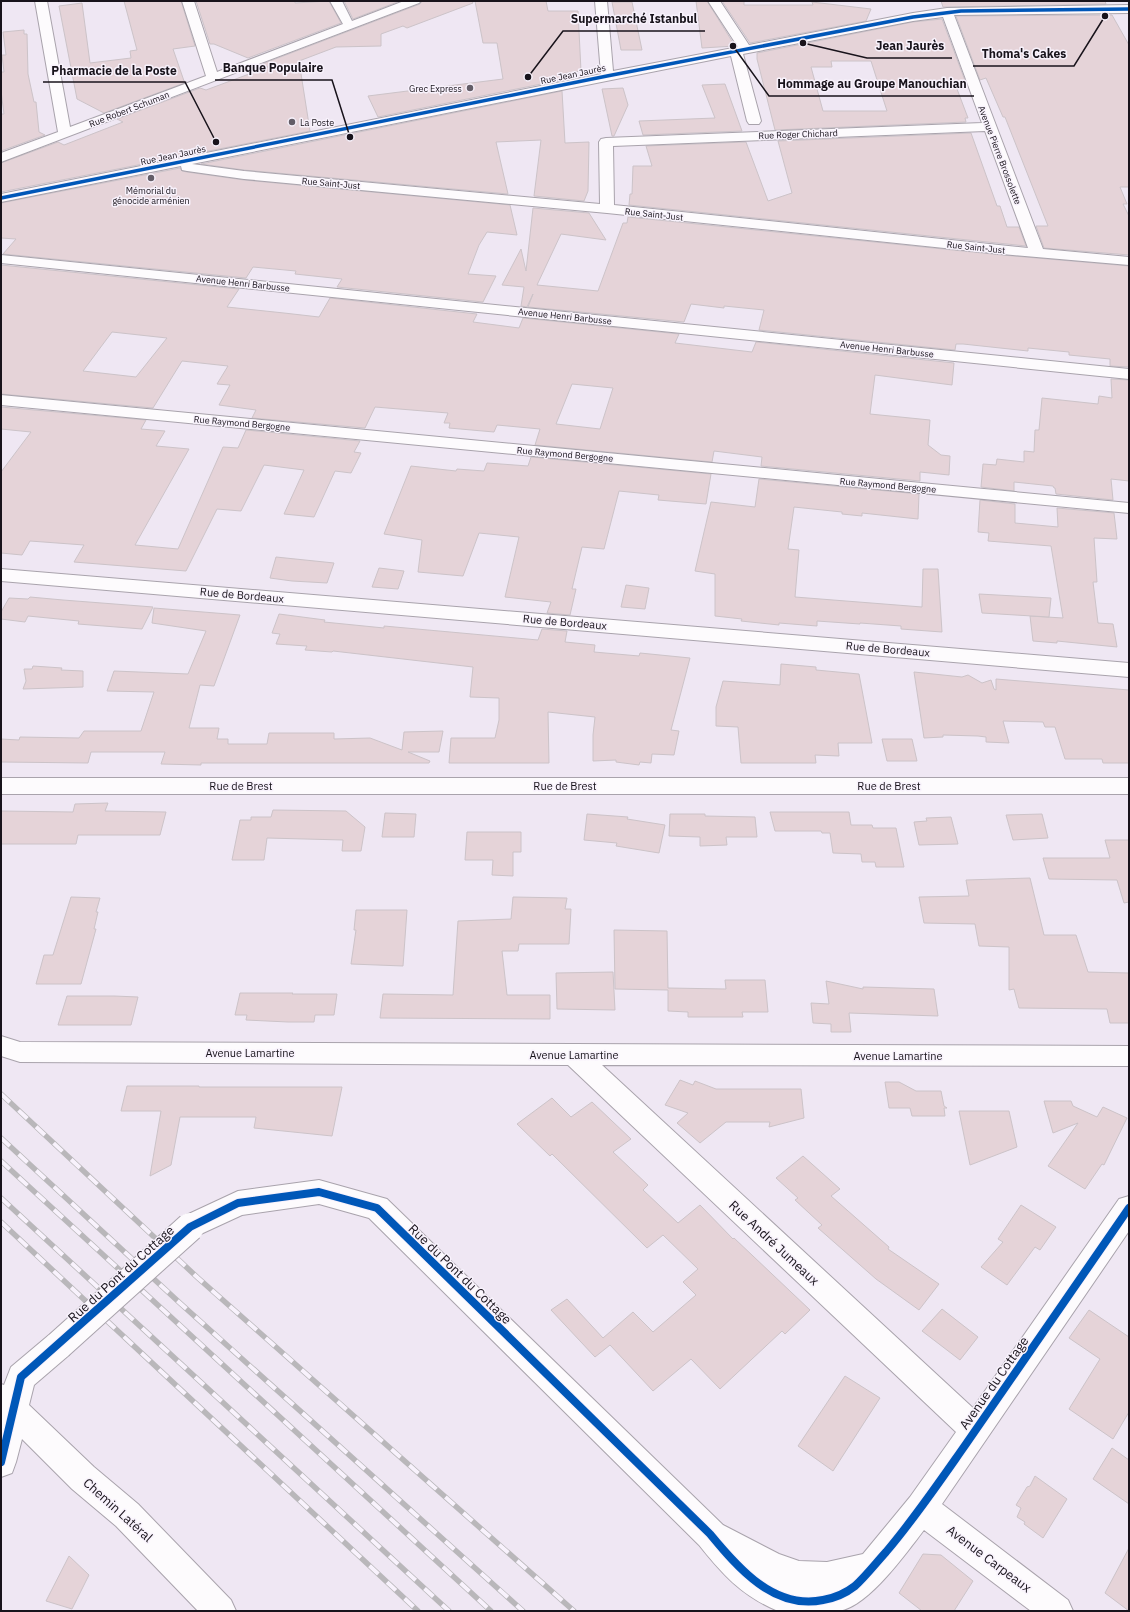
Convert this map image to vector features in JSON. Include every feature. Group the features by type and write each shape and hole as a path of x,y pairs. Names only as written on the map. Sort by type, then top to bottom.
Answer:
{"street":[{"path":"42,1 65,134"},
{"path":"188,1 213,77"},
{"path":"336,1 345,20 350,25"},
{"name":"Rue Robert Schuman","path":"1,158 415,1"},
{"path":"600,1 607,76"},
{"path":"714,1 741,51 754,121"},
{"name":"Rue Jean Jaurès","path":"1,198 607,76 741,51 911,12 1126,8"},
{"name":"Avenue Pierre Brossolette","path":"947,12 1037,253"},
{"name":"Rue Roger Chichard","path":"607,209 606,142 989,127"},
{"name":"Rue Saint-Just","path":"182,162 183,166 244,175 607,209 1037,253 1129,260"},
{"name":"Avenue Henri Barbusse","path":"1,259 1129,374"},
{"name":"Rue Raymond Bergogne","path":"1,400 1129,508"},
{"name":"Rue de Bordeaux","path":"1,575 1129,670"},
{"name":"Rue de Brest","path":"1,786 1129,786"},
{"name":"Avenue Lamartine","path":"10,1049 574,1055 1129,1056"},
{"name":"Rue André Jumeaux","path":"574,1055 975,1430"},
{"name":"Rue du Pont du Cottage","path":"1,1462 7,1404 21,1377 59,1345 190,1227 238,1203 320,1192 377,1208 710,1534 734,1564 749,1579 774,1594 794,1600 808,1602 838,1596 852,1588 873,1567"},
{"name":"Avenue du Cottage","path":"873,1567 888,1551 921,1508 1129,1208"},
{"name":"Chemin Latéral","path":"7,1404 83,1478 127,1515 220,1611"},
{"name":"Avenue Carpeaux","path":"921,1508 1057,1611"}],"building":[{"path":"124,1 181,1 195,46 173,49 184,81 187,82 104,113 77,99 59,6 82,3 90,63 131,58 130,51 137,50"},
{"path":"196,1 295,1 295,3 329,1 341,23 248,58 214,44 210,44"},
{"path":"344,1 400,1 353,19"},
{"path":"422,1 472,1 473,3 407,28 403,26 381,34 381,46 336,47 299,61 310,131 1,192 1,163 58,142 64,145 123,122 117,119 200,88 206,90 268,67 262,64 420,4"},
{"path":"475,1 546,1 548,11 578,11 581,71 561,74 561,80 378,117 368,96 503,79 497,43 483,43"},
{"path":"696,1 707,1 735,46 702,48"},
{"path":"722,1 744,1 744,5 813,5 812,2 871,9 866,21 750,43"},
{"path":"941,1 1105,1 1106,4 943,7"},
{"path":"612,2 632,2 642,50 621,50"},
{"path":"1112,15 1129,45 1129,187 1120,187 1127,204 1123,204 1129,216 1129,255 1044,248 1036,226 1048,226 1005,117 1003,117 986,78 980,80 956,16"},
{"path":"942,19 967,86 957,89 968,118 965,118 966,122 775,130 757,59 757,53 913,22","holes":["831,61 871,61 887,111 823,111 811,67 832,67"]},
{"path":"24,30 24,34 27,34 28,74 34,102 36,102 39,132 45,135 1,151 1,114 4,114 1,91 1,72 4,72 2,55 6,55 3,32"},
{"path":"725,84 742,131 643,135 639,121 715,118 702,85"},
{"path":"623,88 628,105 614,136 612,136 602,89"},
{"path":"562,91 565,143 589,142 588,191 584,201 534,196 541,140 496,142 508,194 244,170 201,164"},
{"path":"971,133 997,206 1000,206 1007,227 1019,227 1026,246 629,205 630,194 632,194 633,166 652,166 646,146 746,142 768,201 792,193 778,141"},
{"path":"180,168 182,171 187,172 244,180 510,205 517,235 487,232 479,245 468,274 496,276 483,302 337,287 342,279 295,274 296,271 253,267 246,278 3,254 16,239 1,238 1,203"},
{"path":"533,208 589,213 606,240 561,234 537,285 598,291 623,223 627,223 628,217 1002,255 1129,266 1129,367 1110,366 1110,359 1069,355 1069,352 1028,348 1028,351 963,344 956,344 955,350 759,330 764,310 724,306 724,308 691,304 684,322 528,307 533,294 527,307 521,306 524,287 502,285 521,249 526,271"},
{"path":"1,265 239,289 227,307 319,317 330,298 477,314 473,322 519,328 523,318 679,334 675,343 752,352 756,342 954,363 952,385 875,375 870,414 930,420 928,445 941,455 950,456 949,475 920,472 920,481 761,466 762,457 714,451 712,462 535,445 540,429 497,425 494,432 449,428 450,423 444,423 448,413 375,407 365,428 252,418 256,410 219,405 230,385 217,384 228,366 182,361 153,408 1,394","holes":["112,332 167,338 136,377 83,371","572,384 613,388 600,429 556,424"]},
{"path":"1111,379 1129,380 1129,481 1111,479 1113,500 1056,494 1053,486 1014,482 1014,491 981,487 983,464 996,465 997,459 1024,462 1024,451 1034,452 1035,430 1039,430 1042,398 1098,404 1099,396 1112,398"},
{"path":"1,407 146,420 141,429 165,431 156,446 189,449 135,545 178,549 223,447 238,448 246,430 360,441 354,452 361,453 351,473 335,471 314,517 284,514 304,470 264,465 241,511 217,509 186,571 74,562 84,545 30,541 22,555 1,553 1,472 31,432 1,429"},
{"path":"531,457 711,474 706,504 658,500 659,495 619,491 604,549 582,547 572,589 576,589 570,615 547,613 551,602 505,597 519,537 479,533 463,576 418,572 422,540 384,534 411,466 456,471 457,469 484,471 487,463 528,466"},
{"path":"759,479 919,494 918,519 862,513 862,516 842,514 842,512 794,507 788,549 799,550 795,597 922,607 923,569 938,569 942,632 901,629 901,626 817,621 817,626 779,623 779,625 741,621 742,619 715,616 715,574 695,571 711,502 755,507"},
{"path":"980,500 1015,504 1015,523 1058,527 1057,508 1114,513 1117,539 1094,538 1097,582 1093,582 1098,623 1113,624 1117,647 1057,641 1057,643 1033,641 1030,616 1063,618 1051,546 988,541 989,533 978,532"},
{"path":"276,557 334,563 327,583 292,581 270,578"},
{"path":"379,568 404,571 398,589 372,587"},
{"path":"626,585 649,588 645,609 621,607"},
{"path":"979,594 1051,598 1049,617 982,613"},
{"path":"30,597 153,607 142,629 78,624 79,621 28,616 25,622 1,619 1,612 9,598 28,599"},
{"path":"154,608 240,615 214,686 200,685 189,728 219,728 217,739 228,739 228,744 267,744 269,733 334,733 334,739 370,738 402,750 404,732 443,731 439,752 408,752 430,761 429,763 161,764 165,752 91,752 88,763 1,762 1,739 19,740 20,737 79,738 84,731 141,731 154,692 107,691 114,671 188,674 206,631 152,623"},
{"path":"279,614 325,620 324,622 538,640 542,629 567,631 565,642 595,645 594,652 639,656 640,653 690,658 671,730 679,731 674,755 652,754 651,763 640,762 639,765 616,762 616,760 593,761 595,717 548,712 549,763 449,763 451,738 495,738 499,720 499,698 470,697 473,667 333,651 305,650 307,646 276,644 280,634 272,633"},
{"path":"781,664 816,667 816,670 859,674 872,743 838,743 839,756 815,755 816,763 741,763 738,727 716,726 716,707 723,681 780,685"},
{"path":"33,666 83,671 83,687 23,689 26,681 24,669 32,669"},
{"path":"914,672 962,677 968,675 982,683 991,680 994,689 996,690 996,679 1129,690 1129,763 1103,763 1102,759 1065,759 1055,727 1045,727 1043,722 1003,721 1009,743 986,742 986,737 978,736 943,735 943,737 924,738"},
{"path":"882,739 912,739 917,761 887,761"},
{"path":"108,803 105,811 166,812 160,835 78,835 76,844 1,844 1,811 73,812 75,804"},
{"path":"273,810 346,811 365,827 361,851 342,851 343,840 267,838 264,860 232,860 240,820 251,820 251,817 271,817"},
{"path":"770,812 849,812 851,825 872,825 873,828 896,828 904,867 876,867 875,862 862,862 861,854 833,853 830,833 822,833 821,831 775,831"},
{"path":"385,813 416,814 414,837 382,837"},
{"path":"587,814 628,817 627,819 665,825 659,853 616,846 617,843 584,840"},
{"path":"670,814 705,814 705,816 755,817 757,837 726,837 727,845 700,846 700,837 669,836"},
{"path":"1042,814 1048,838 1013,840 1006,815"},
{"path":"951,817 958,844 919,845 914,822 927,821 926,818"},
{"path":"467,832 521,832 521,852 513,852 513,876 492,875 493,860 465,860"},
{"path":"1105,840 1129,840 1129,902 1124,903 1117,880 1049,879 1043,858 1110,858"},
{"path":"1030,878 1044,935 1076,935 1088,972 1129,973 1129,1023 1110,1023 1107,1009 1019,1008 1014,989 1009,990 1009,947 979,946 975,924 924,923 919,897 969,896 966,880"},
{"path":"71,897 100,898 96,912 98,912 94,929 96,929 81,984 36,984 44,955 53,955"},
{"path":"513,897 567,898 565,909 571,909 569,944 519,944 518,951 502,951 507,995 550,995 550,1019 380,1018 383,994 453,995 458,921 511,919"},
{"path":"356,910 407,910 403,966 351,964 356,930 354,930"},
{"path":"614,930 667,931 668,988 726,989 725,980 765,980 768,1012 742,1012 743,1017 688,1017 688,1012 668,1011 668,990 615,989"},
{"path":"613,972 615,1010 557,1009 556,973"},
{"path":"826,981 863,989 863,987 934,989 938,1016 849,1013 851,1032 831,1032 831,1024 813,1023 811,1003 829,1004"},
{"path":"240,993 337,994 334,1015 315,1015 314,1022 288,1022 246,1020 247,1015 235,1015"},
{"path":"67,996 138,997 131,1025 58,1025"},
{"path":"680,1080 693,1085 695,1081 716,1089 801,1089 804,1118 769,1127 770,1122 726,1122 700,1143 677,1123 688,1113 665,1105"},
{"path":"885,1082 899,1082 916,1091 941,1091 944,1106 947,1108 944,1108 945,1116 912,1116 910,1108 889,1108"},
{"path":"127,1086 342,1087 332,1136 254,1128 256,1117 180,1117 171,1165 150,1176 161,1111 121,1111"},
{"path":"552,1098 571,1117 592,1102 631,1139 613,1152 648,1185 643,1190 678,1223 700,1205 733,1239 734,1238 810,1310 785,1334 782,1331 720,1389 691,1359 653,1391 610,1345 595,1357 551,1310 567,1299 603,1338 633,1312 653,1332 696,1295 683,1282 698,1269 663,1235 647,1248 552,1154 550,1156 517,1124"},
{"path":"1044,1101 1071,1101 1073,1106 1097,1117 1103,1107 1127,1118 1104,1165 1102,1164 1085,1189 1048,1166 1078,1123 1053,1133"},
{"path":"959,1111 1009,1111 1017,1147 970,1165"},
{"path":"803,1156 840,1189 831,1196 889,1247 888,1249 939,1284 919,1310 876,1279 818,1228 822,1225 795,1200 798,1198 776,1178"},
{"path":"1021,1205 1056,1227 1040,1250 1035,1247 1007,1285 981,1267 1003,1242 998,1239"},
{"path":"942,1309 978,1337 960,1360 922,1331"},
{"path":"1089,1310 1129,1337 1129,1412 1113,1439 1069,1409 1100,1359 1069,1338"},
{"path":"845,1376 880,1398 833,1471 798,1446"},
{"path":"1112,1448 1129,1460 1129,1504 1093,1479"},
{"path":"1035,1476 1067,1499 1043,1538 1017,1517 1021,1508 1016,1505 1027,1487 1030,1486"},
{"path":"1129,1548 1129,1611 1105,1593"},
{"path":"923,1554 941,1555 973,1581 954,1611 922,1611 899,1593"},
{"path":"69,1556 89,1575 72,1609 46,1601"}],"railway":[{"path":"1,1094 198,1278 574,1611"},
{"path":"1,1138 181,1304 523,1611"},
{"path":"1,1161 491,1611"},
{"path":"1,1198 449,1611"},
{"path":"1,1222 418,1611"}],"cycle path":[{"path":"1,198 607,76 913,17 961,11 1129,9"},
{"path":"1,1462 21,1377 190,1227 238,1203 319,1192 377,1208 710,1534 732,1560 756,1582 784,1598 800,1601 818,1601 832,1598 856,1585 921,1508 1129,1208"}],"place":[{"name":"Thoma's Cakes","path":"1105,16"},
{"name":"Jean Jaurès","path":"803,43"},
{"name":"Hommage au Groupe Manouchian","path":"733,46"},
{"name":"Supermarché Istanbul","path":"528,77"},
{"name":"Grec Express","path":"470,88"},
{"name":"La Poste","path":"292,122"},
{"name":"Banque Populaire","path":"350,137"},
{"name":"Pharmacie de la Poste","path":"216,142"},
{"name":"Mémorial du génocide arménien","path":"151,178"}]}
